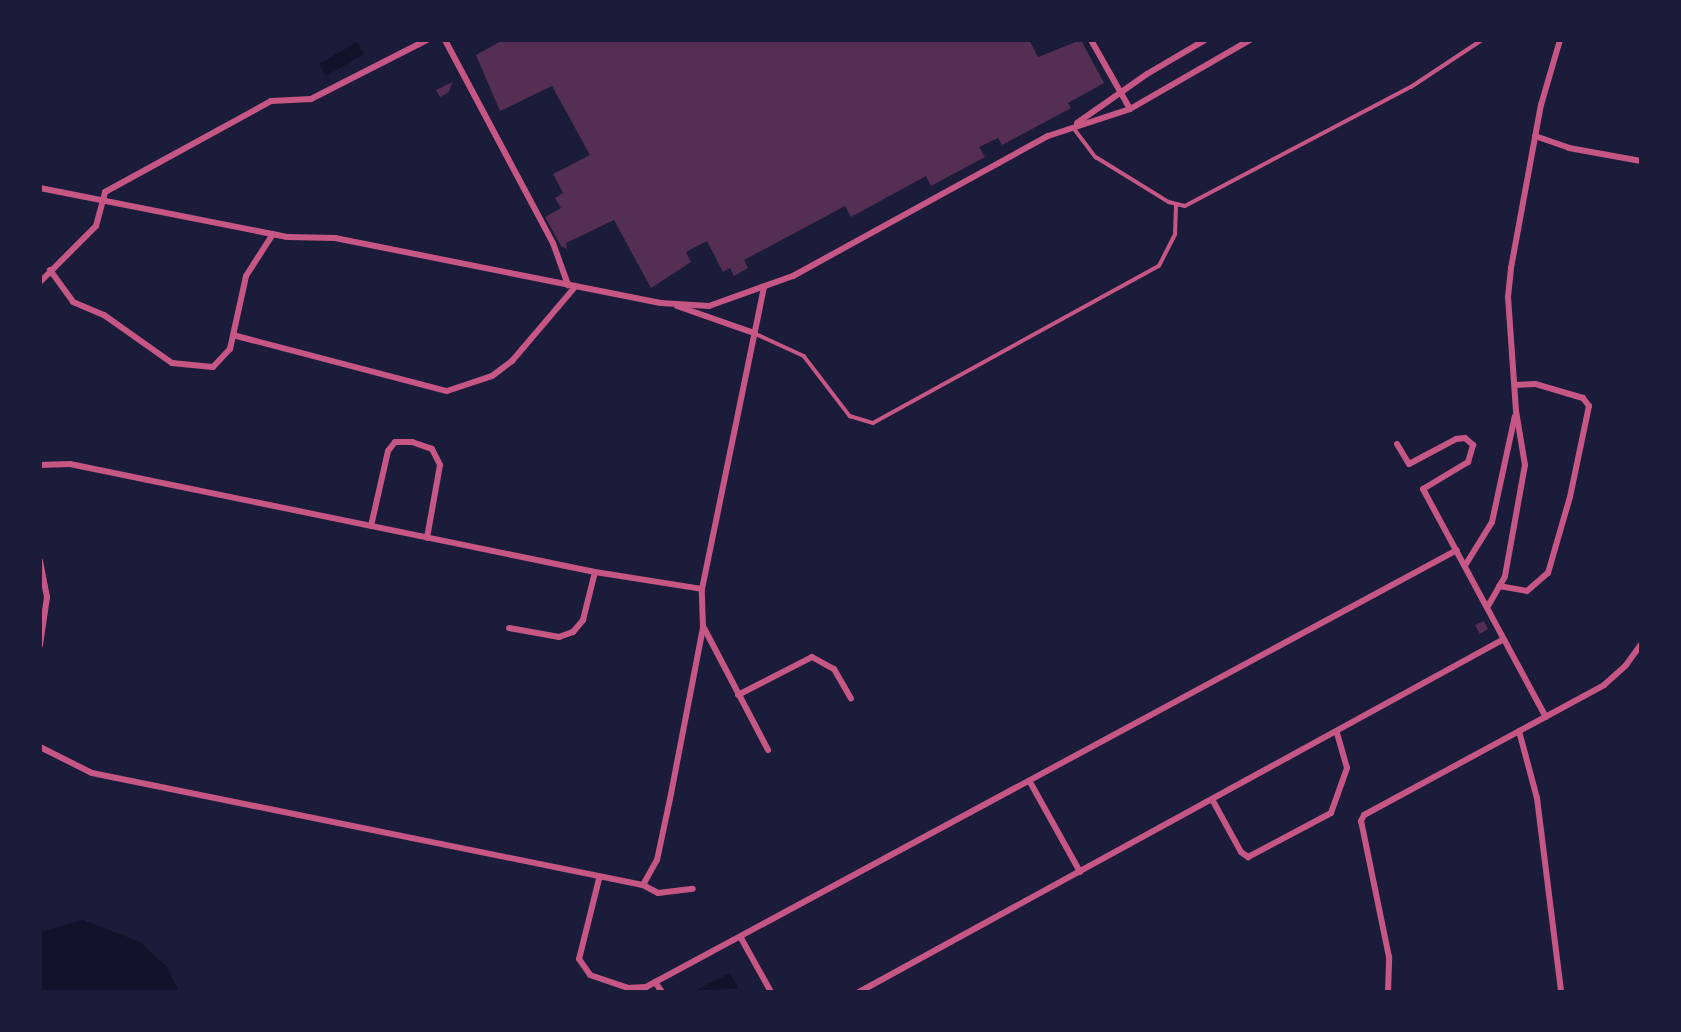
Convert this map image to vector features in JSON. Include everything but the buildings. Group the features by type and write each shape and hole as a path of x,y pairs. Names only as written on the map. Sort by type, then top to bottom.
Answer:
{"street":[{"path":"40,282 96,226 100,200 105,192 271,102 311,99 427,40"},
{"path":"445,40 553,243 572,286"},
{"path":"1091,40 1130,109"},
{"path":"40,188 273,234 335,238 572,286 672,304 709,306 764,287 1072,127 1121,92 1205,40"},
{"path":"1072,127 1130,109 1236,50 1248,40"},
{"path":"1488,606 1505,576 1525,465 1516,411 1508,297 1535,136 1560,40"},
{"path":"1535,136 1569,148 1641,161"},
{"path":"50,270 73,302 104,315 172,363 213,367 230,349 246,276 273,234"},
{"path":"233,335 447,391 492,376 512,362 572,286"},
{"path":"643,885 657,860 703,627 702,589 764,287"},
{"path":"672,304 754,333"},
{"path":"1499,586 1527,591 1548,573 1570,497 1589,406 1583,398 1535,383 1515,385"},
{"path":"1466,564 1492,522 1516,411"},
{"path":"1397,444 1409,464 1456,439 1465,438 1473,445 1468,462 1423,489 1466,564 1546,717"},
{"path":"372,526 388,452 395,442 412,442 432,449 440,465 427,538"},
{"path":"40,465 70,464 595,572 702,589"},
{"path":"599,879 579,960 583,970 628,988 655,982 1457,550"},
{"path":"40,561 47,597 40,645"},
{"path":"509,628 559,637 573,632 583,620 595,572"},
{"path":"703,627 768,750"},
{"path":"859,992 1213,801 1504,639"},
{"path":"1388,992 1389,957 1364,815 1604,685 1626,665 1641,644"},
{"path":"738,695 813,657 834,669 851,699"},
{"path":"1519,731 1537,798 1561,992"},
{"path":"1213,801 1241,852 1248,857 1331,813 1347,768 1337,732"},
{"path":"40,747 92,774 599,879 643,885 658,893 693,889"},
{"path":"1030,782 1080,872"},
{"path":"741,938 771,992"},
{"path":"655,982 662,992"}],"lane":[{"path":"1072,127 1096,157 1177,206 1209,196 1411,87 1482,40"},
{"path":"754,333 804,356 850,416 873,423 1159,266 1175,235 1177,206"}],"shaded area":[{"path":"357,42 364,54 326,76 319,64"},
{"path":"83,920 140,942 167,967 179,992 40,992 40,932"},
{"path":"730,973 738,988 700,992 698,989"}]}
